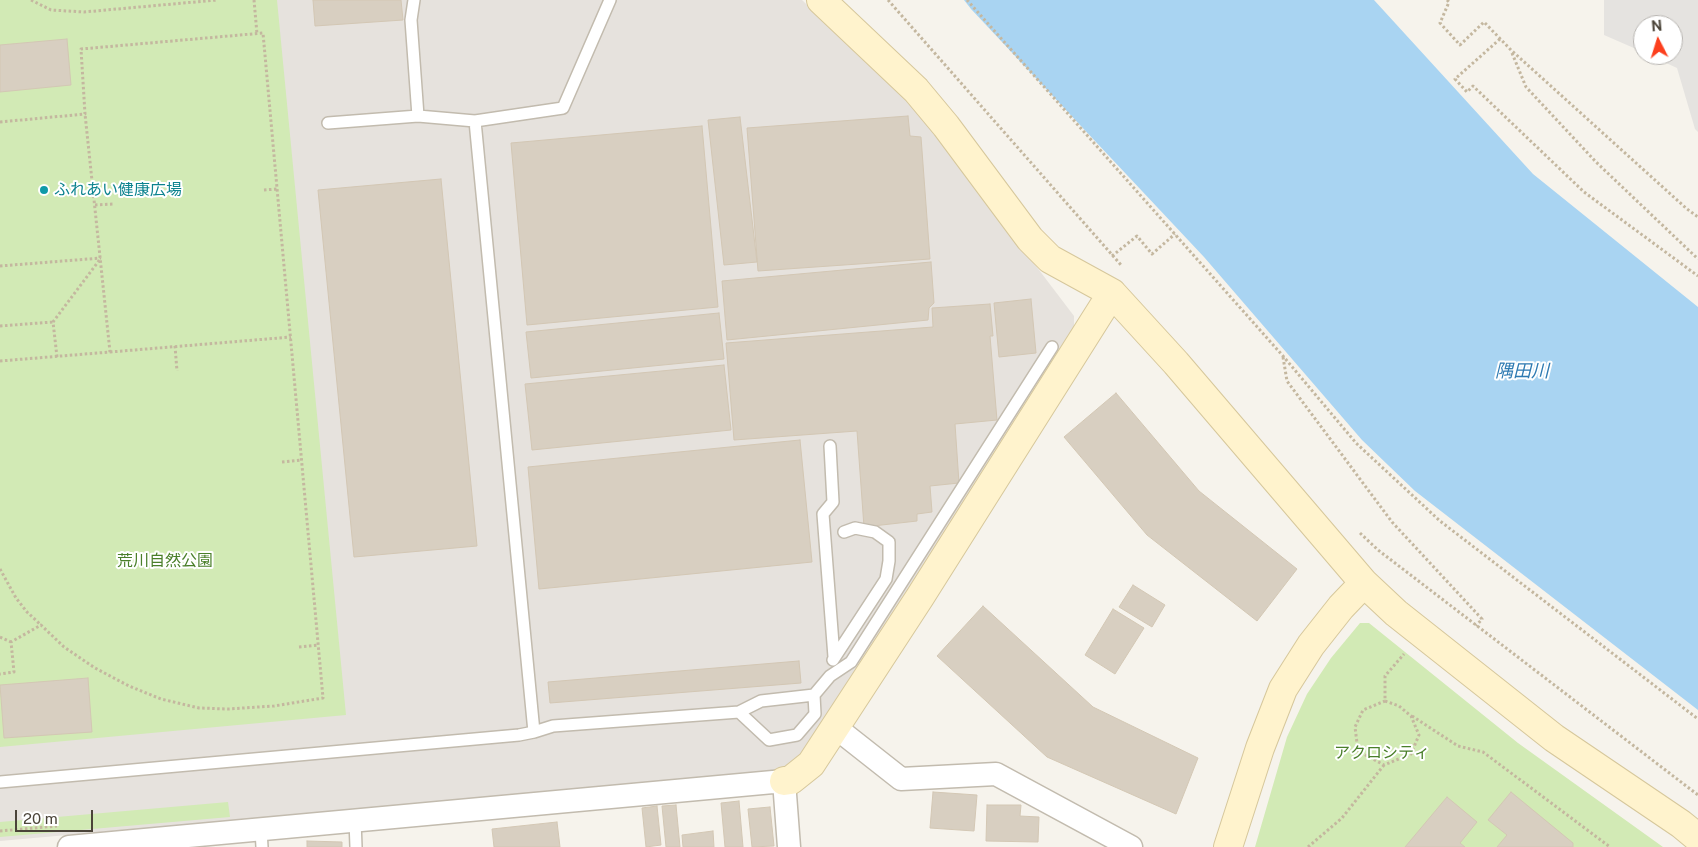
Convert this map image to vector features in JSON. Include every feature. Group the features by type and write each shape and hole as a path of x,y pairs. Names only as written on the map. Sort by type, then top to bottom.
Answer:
{"street":[{"path":"821,0 916,90 952,133 1030,239 1050,259 1114,280 1176,363 1364,583 1396,613 1554,738 1681,824 1698,838"},
{"path":"69,847 261,839 356,820 791,780 811,764 925,589 1114,280"},
{"path":"1228,847 1260,748 1283,689 1311,645 1364,583"},
{"path":"835,727 901,779 996,774 1131,847"},
{"path":"784,781 789,847"}],"lane":[{"path":"414,0 411,20 418,116"},
{"path":"328,123 418,116 475,121 563,108 610,0"},
{"path":"475,121 534,732"},
{"path":"739,712 769,740 796,735 815,714 814,695 830,676 851,662 1052,347"},
{"path":"830,446 833,502 823,514 834,657 830,676"},
{"path":"834,657 886,579 889,561 889,542 875,532 855,528 844,532"},
{"path":"0,782 519,735 552,726 739,712 761,701 814,695"},
{"path":"356,820 356,847"}],"path":[{"path":"31,0 51,10 84,12 218,0"},
{"path":"254,0 257,34"},
{"path":"888,0 1124,269 1114,280"},
{"path":"968,0 1283,356 1356,443 1440,521 1698,719"},
{"path":"1447,0 1449,2 1440,23 1460,44 1484,22 1511,50 1698,217"},
{"path":"0,569 16,598 27,612 64,647 95,668 129,686 162,699 200,708 228,709 274,706 323,698 263,33 80,49 110,352"},
{"path":"1500,39 1455,79 1467,92 1473,86 1584,192 1698,276"},
{"path":"1511,50 1526,86 1596,162 1698,259"},
{"path":"0,122 85,114"},
{"path":"264,190 277,189"},
{"path":"95,205 112,204"},
{"path":"1112,256 1137,236 1152,254 1175,234"},
{"path":"0,266 101,258"},
{"path":"56,357 53,322 101,258"},
{"path":"0,326 53,322"},
{"path":"0,361 290,337"},
{"path":"174,346 177,371"},
{"path":"1283,356 1287,380 1392,522 1482,619 1476,626"},
{"path":"282,462 302,460"},
{"path":"1354,527 1378,550 1698,795"},
{"path":"11,642 42,625"},
{"path":"1385,702 1385,676 1423,633"},
{"path":"0,637 11,642"},
{"path":"0,674 14,672 11,642"},
{"path":"299,647 318,645"},
{"path":"1384,764 1358,751 1355,727 1363,710 1385,702 1398,706 1458,746 1483,752 1610,847"},
{"path":"1308,847 1342,818 1384,764 1410,754 1419,735 1411,716"}],"shaded area":[{"path":"0,0 802,0 919,112 1074,316 1074,334 802,757 777,772 0,841"},
{"path":"1604,0 1698,0 1698,132 1695,129 1677,68 1671,65 1683,65 1683,15 1633,15 1633,48 1604,35"}],"green space":[{"name":"荒川自然公園","path":"0,0 277,0 346,715 0,747"},
{"name":"アクロシティ","path":"1360,623 1369,623 1518,743 1663,847 1255,847 1287,737 1307,694 1331,658"},
{"path":"228,802 230,817 0,837 0,822"}],"water":[{"name":"隅田川","path":"964,0 1374,0 1533,174 1698,307 1698,710 1415,491 1362,440 1204,257"}],"building":[{"path":"313,0 401,0 403,20 315,26"},
{"path":"67,39 71,85 0,92 0,45"},
{"path":"908,116 910,136 921,137 930,259 758,271 747,128"},
{"path":"740,117 757,262 724,265 708,120"},
{"path":"702,126 718,307 527,325 511,143"},
{"path":"441,179 477,546 354,557 318,190"},
{"path":"931,262 934,303 929,308 928,320 727,340 722,281"},
{"path":"1031,299 1036,353 999,357 994,303"},
{"path":"990,304 993,336 990,336 997,420 955,424 959,483 930,486 932,512 917,514 917,521 864,527 857,431 734,440 726,343 933,327 932,308"},
{"path":"719,313 724,359 531,378 526,332"},
{"path":"724,365 731,430 532,450 525,384"},
{"path":"1116,393 1199,491 1297,569 1257,621 1147,535 1064,437"},
{"path":"800,440 812,562 539,589 528,467"},
{"path":"1133,585 1165,605 1152,627 1119,607"},
{"path":"983,606 1093,707 1198,758 1176,814 1047,757 937,656"},
{"path":"1113,609 1144,628 1115,674 1085,655"},
{"path":"799,661 801,683 550,703 548,682"},
{"path":"88,678 92,732 4,738 0,685"},
{"path":"933,792 977,795 974,831 930,828"},
{"path":"1511,792 1573,843 1573,847 1497,847 1507,835 1488,820"},
{"path":"1447,797 1477,822 1460,843 1465,847 1405,847"},
{"path":"739,801 743,847 725,847 721,803"},
{"path":"676,805 680,847 666,847 662,806"},
{"path":"987,805 1021,805 1020,816 1039,817 1038,842 986,841"},
{"path":"657,806 661,845 646,847 642,808"},
{"path":"770,807 774,846 752,847 748,809"},
{"path":"557,822 560,847 494,847 492,829"},
{"path":"713,831 714,847 683,847 682,835"},
{"path":"307,841 342,842 342,847 307,847"}],"place":[{"name":"ふれあい健康広場","path":"44,190"}]}
